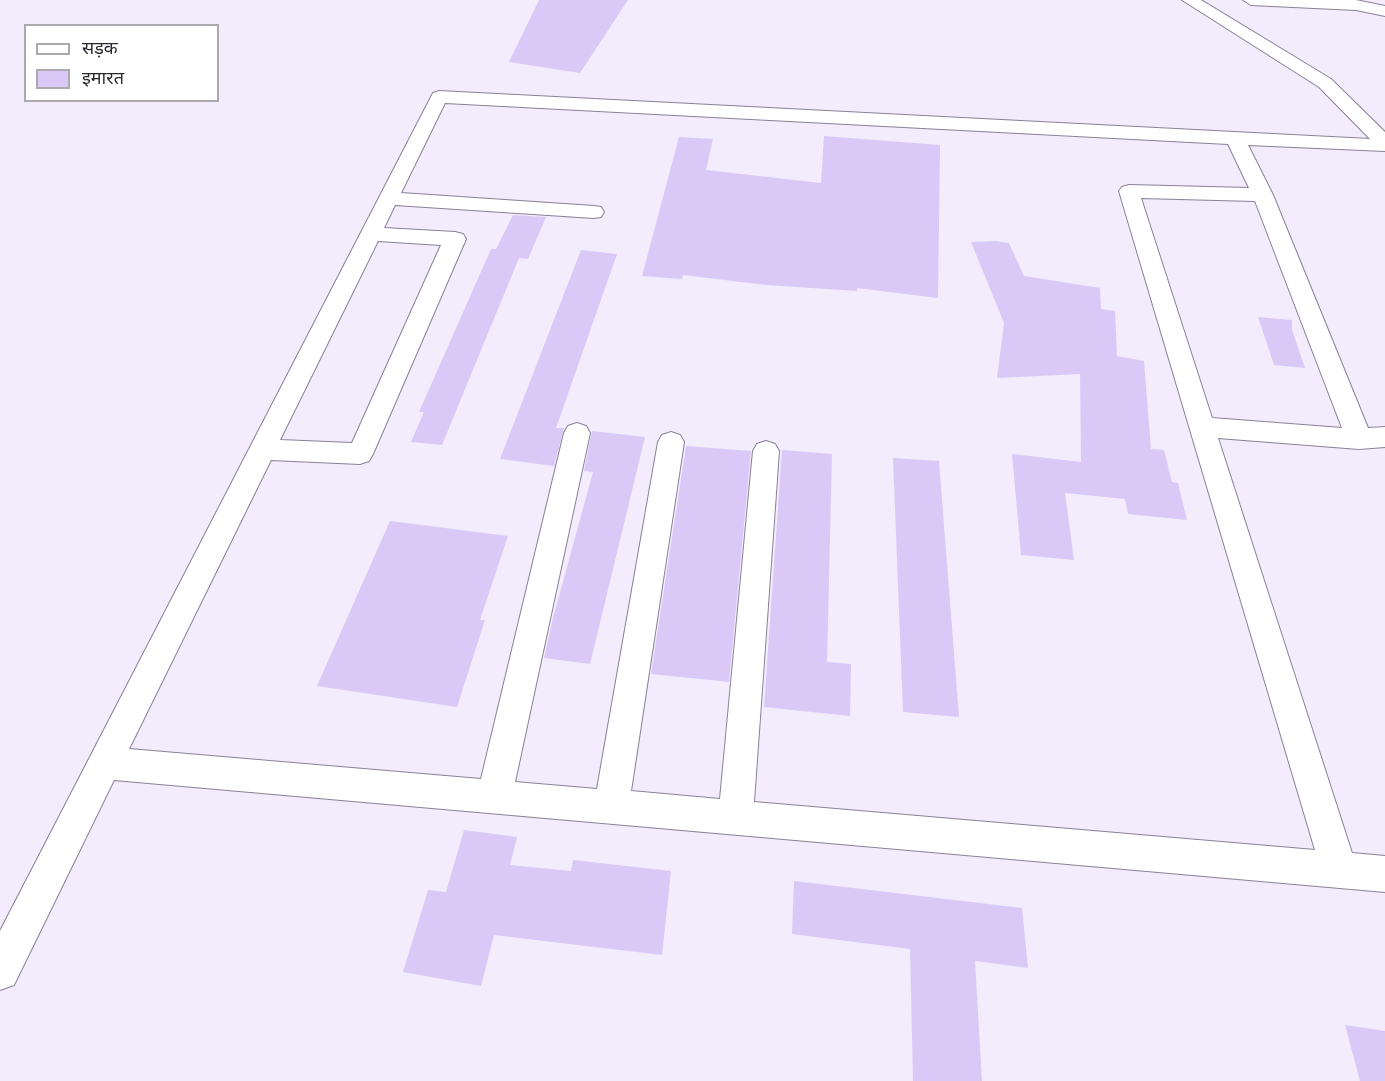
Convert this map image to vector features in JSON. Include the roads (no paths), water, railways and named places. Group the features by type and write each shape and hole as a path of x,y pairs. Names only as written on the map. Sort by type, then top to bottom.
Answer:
{"street":[{"path":"1190,0 1324,83 1385,144"},
{"path":"1251,0 1354,3 1385,11"},
{"path":"0,971 439,97 1235,139 1385,144"},
{"path":"1235,139 1263,195 1359,439"},
{"path":"1263,195 1129,191 1339,870"},
{"path":"388,198 594,212"},
{"path":"262,449 360,454 455,239 370,234"},
{"path":"1202,427 1359,439 1385,437"},
{"path":"494,797 577,433"},
{"path":"611,807 671,442"},
{"path":"736,818 766,451"},
{"path":"105,763 1385,874"}]}
